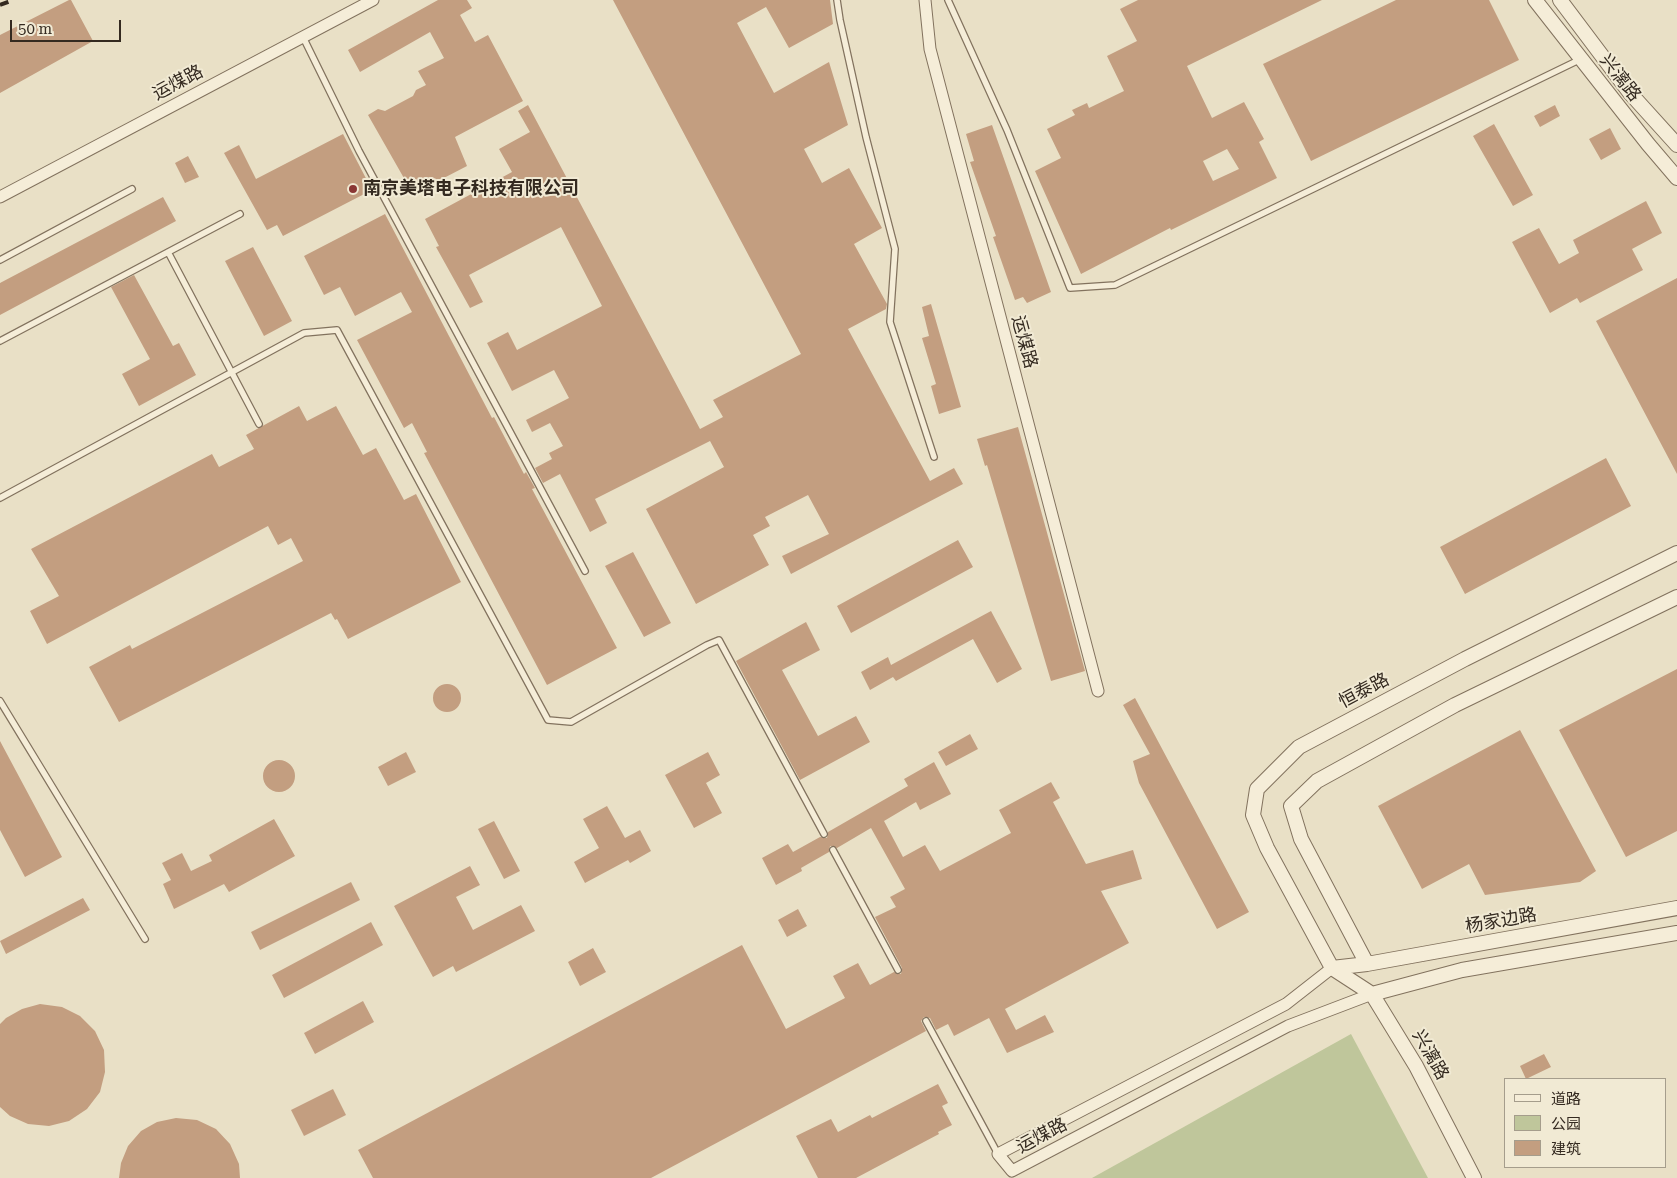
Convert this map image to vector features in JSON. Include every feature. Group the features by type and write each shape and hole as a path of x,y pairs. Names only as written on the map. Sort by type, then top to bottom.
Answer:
{"street":[{"name":"运煤路","path":"0,197 373,0"},
{"name":"运煤路","path":"925,0 930,48 1098,692"},
{"name":"兴漓路","path":"1536,0 1677,178"},
{"name":"兴漓路","path":"1560,0 1630,93 1677,145"},
{"name":"恒泰路","path":"1332,968 1263,840 1253,815 1257,789 1300,748 1465,659 1677,553"},
{"path":"1368,964 1302,839 1291,806 1317,781 1455,705 1677,596"},
{"name":"杨家边路","path":"1332,968 1368,964 1677,908"},
{"path":"1372,994 1462,970 1677,933"},
{"name":"运煤路","path":"1332,968 1286,1004 998,1154 1012,1171 1288,1026 1372,994"},
{"name":"兴漓路","path":"1332,968 1372,994 1416,1066 1474,1178"}],"lane":[{"path":"838,0 840,20 866,137 895,249 890,322 934,457"},
{"path":"948,0 1007,130 1070,288 1115,285 1581,59"},
{"path":"303,37 359,151 585,571"},
{"path":"0,260 132,189"},
{"path":"0,341 240,214"},
{"path":"168,252 259,424"},
{"path":"0,498 304,333 337,330 548,720 571,722 719,640 824,834"},
{"path":"0,701 145,939"},
{"path":"833,850 898,970"},
{"path":"926,1021 998,1154"}],"green space":[{"path":"1351,1034 1428,1178 1092,1178"}],"building":[{"path":"71,0 93,41 0,93 0,35"},
{"path":"438,0 467,0 472,8 460,15 475,42 488,35 523,101 455,137 467,166 413,194 368,115 378,109 385,111 413,96 416,90 426,85 418,71 444,58 430,32 360,72 348,50"},
{"path":"613,0 830,0 833,24 789,48 766,7 737,23 774,93 829,62 848,125 804,149 822,183 849,168 882,228 854,244 887,304 886,309 848,329 930,481 954,468 963,484 791,574 782,556 829,534 808,495 765,517 770,526 753,535 769,565 696,604 646,509 724,467 710,441 595,499 607,523 590,532 560,474 543,483 535,468 552,459 549,453 563,446 550,423 532,432 526,420 569,398 554,370 512,391 487,343 508,332 517,350 602,306 561,227 469,275 483,302 470,308 436,247 439,246 425,219 512,172 499,149 530,132 518,111 528,105 700,429 723,417 713,400 801,354"},
{"path":"1138,0 1322,0 1187,66 1212,118 1244,102 1264,139 1259,142 1277,178 1171,230 1170,228 1081,274 1035,171 1061,158 1047,129 1075,115 1072,110 1087,103 1089,108 1124,91 1107,56 1137,41 1120,9","holes":["1227,149 1239,169 1213,181 1203,161"]},
{"path":"1396,0 1489,0 1519,60 1311,161 1263,64"},
{"path":"1555,105 1560,116 1540,127 1534,116"},
{"path":"1494,124 1533,195 1513,206 1473,136"},
{"path":"992,125 1051,292 1027,303 1023,297 1015,300 993,237 996,236 970,162 974,161 966,134"},
{"path":"1610,128 1621,149 1601,160 1589,139"},
{"path":"343,134 372,190 283,236 277,225 267,230 224,153 239,145 256,179"},
{"path":"188,156 199,177 185,183 175,163"},
{"path":"163,197 176,221 0,315 0,283"},
{"path":"1646,201 1662,233 1632,249 1643,270 1580,303 1577,298 1550,313 1512,242 1539,228 1559,264 1579,253 1573,240"},
{"path":"385,214 492,418 494,417 524,474 526,472 535,488 532,489 617,648 547,685 424,453 427,452 412,423 404,428 357,340 412,312 401,292 355,316 340,287 324,295 304,256"},
{"path":"253,247 292,321 264,336 225,261"},
{"path":"134,275 173,346 179,343 196,375 139,406 122,374 150,359 111,287"},
{"path":"1677,278 1677,474 1596,321"},
{"path":"931,304 961,407 939,414 931,386 936,384 922,338 929,336 922,307"},
{"path":"299,406 307,421 336,406 363,455 376,448 404,500 416,494 461,582 348,639 337,619 335,620 331,613 119,722 89,667 130,645 132,649 303,561 291,538 278,545 268,526 47,644 30,611 59,596 31,549 212,454 219,467 254,449 246,435"},
{"path":"1018,427 1085,671 1051,681 987,465 985,466 977,439"},
{"path":"1606,458 1631,506 1465,594 1440,547"},
{"path":"958,540 973,567 851,633 837,606"},
{"path":"633,552 671,623 644,637 605,566"},
{"path":"991,611 1022,669 997,683 973,639 896,681 893,677 870,690 861,672 888,657 891,665"},
{"path":"806,622 820,650 782,670 818,736 856,716 870,742 800,780 736,661"},
{"path":"1677,669 1677,831 1626,857 1559,730"},
{"path":"447,684 457,688 461,698 457,708 447,712 437,708 433,698 437,688"},
{"path":"1135,698 1249,912 1217,929 1139,783 1133,761 1150,754 1123,705"},
{"path":"1520,730 1596,871 1580,882 1485,895 1469,864 1422,889 1378,806"},
{"path":"970,734 978,749 946,766 938,752"},
{"path":"0,741 62,857 25,877 0,830"},
{"path":"406,752 416,772 388,786 378,767"},
{"path":"708,752 720,775 706,783 722,813 694,828 665,775"},
{"path":"279,760 290,765 295,776 290,787 279,792 268,787 263,776 268,765"},
{"path":"934,762 951,794 920,810 916,802 884,821 903,857 925,845 940,871 1011,833 999,810 1051,782 1060,798 1053,802 1086,864 1133,850 1142,879 1101,891 1129,943 1005,1009 1016,1030 1045,1015 1054,1032 1007,1053 989,1018 954,1036 948,1024 936,1030 930,1018 924,1017 921,1021 926,1031 651,1178 373,1178 358,1150 742,945 786,1029 845,998 833,976 858,963 870,985 894,972 901,974 902,968 875,917 896,907 890,897 905,889 871,828 837,848 830,846 829,852 801,868 802,871 776,885 762,858 788,844 793,852 820,837 827,838 828,832 908,786 904,779"},
{"path":"607,806 625,838 640,830 651,851 630,863 628,860 585,883 574,862 599,848 583,819"},
{"path":"274,819 295,856 229,892 224,884 174,909 163,884 171,880 162,863 182,853 191,871 212,861 209,855"},
{"path":"494,821 520,871 504,879 478,829"},
{"path":"470,866 480,885 456,897 473,930 521,905 535,931 456,972 453,966 433,977 394,906"},
{"path":"351,882 360,900 260,950 251,932"},
{"path":"83,898 90,910 6,954 0,941"},
{"path":"798,909 807,926 787,937 778,920"},
{"path":"371,922 383,945 284,998 272,975"},
{"path":"593,948 606,972 580,986 568,962"},
{"path":"363,1001 374,1022 315,1054 304,1033"},
{"path":"40,1004 62,1007 80,1016 95,1031 104,1050 105,1072 100,1092 87,1109 69,1121 49,1126 28,1124 10,1116 0,1107 0,1024 6,1018 22,1009"},
{"path":"1544,1054 1551,1067 1526,1078 1520,1066"},
{"path":"938,1084 948,1103 942,1106 952,1125 938,1132 939,1134 856,1178 818,1178 796,1136 831,1119 838,1132 870,1115 872,1118"},
{"path":"333,1089 346,1115 304,1136 291,1110"},
{"path":"176,1118 197,1120 216,1129 230,1144 239,1164 240,1178 119,1178 121,1163 128,1146 141,1131 157,1122"}],"railway":[{"path":"0,5 13,0"}],"place":[{"name":"南京美塔电子科技有限公司","path":"353,189"}]}
